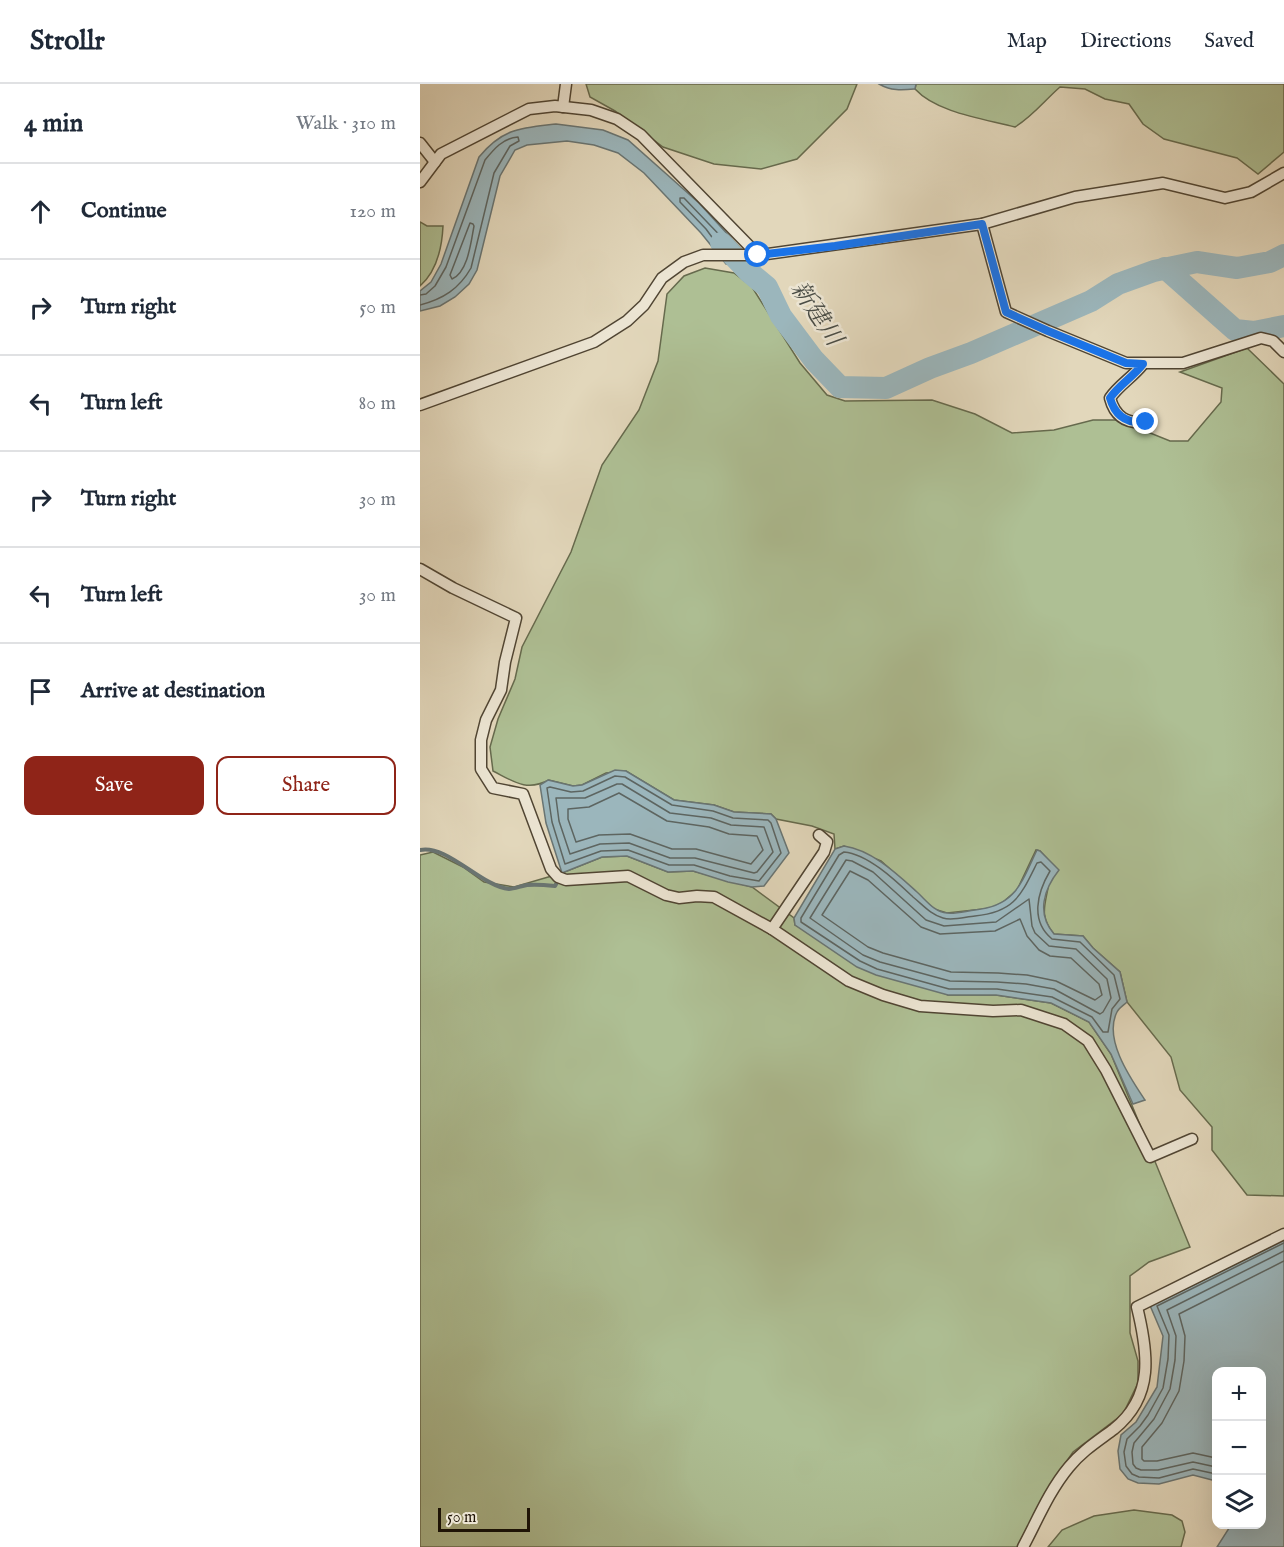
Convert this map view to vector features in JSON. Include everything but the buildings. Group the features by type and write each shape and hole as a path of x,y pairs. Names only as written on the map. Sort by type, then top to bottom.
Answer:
{"street":[{"path":"564,107 566,84"},
{"path":"420,182 441,154 529,109 564,107 591,110 617,119 641,135 754,255"},
{"path":"420,143 435,162"},
{"path":"420,405 594,342 627,321 644,305 662,278 684,262 703,255 754,255 835,246 982,224 1075,197 1163,183 1225,198 1251,192 1284,173"},
{"path":"982,224 1006,312 1048,331 1126,363 1183,363 1261,338 1273,341 1284,352"},
{"path":"1143,364 1132,378 1118,386 1110,398 1113,410 1122,419 1138,423 1146,422"},
{"path":"420,569 453,588 516,618 501,690 486,720 481,740 481,769 493,788 523,794 551,869 558,878 566,880 628,876 666,895 679,898 714,897 772,929 849,981 883,995 920,1006 1021,1011 1064,1024 1088,1041 1106,1070 1150,1157 1192,1139"},
{"path":"772,929 824,852 827,842 819,835"},
{"path":"1023,1547 1068,1468 1083,1452 1116,1427 1131,1411 1143,1387 1147,1361 1137,1306 1284,1234"}],"green space":[{"path":"586,84 857,84 847,109 797,159 761,169 714,164 663,147 615,111 590,97"},
{"path":"916,84 1284,84 1284,152 1258,174 1237,158 1164,139 1143,124 1129,104 1105,99 1085,89 1060,87 1015,127 976,118 936,104 915,89"},
{"path":"420,222 427,226 443,226 438,259 431,273 420,286"},
{"path":"705,268 734,273 752,287 800,363 827,395 845,401 932,400 975,414 1012,433 1054,430 1093,420 1118,420 1170,441 1188,441 1221,402 1222,388 1180,372 1247,348 1284,384 1284,1196 1247,1195 1212,1150 1212,1127 1180,1090 1171,1057 1127,1002 1120,972 1083,936 1054,934 1049,927 1044,909 1050,862 1040,851 1036,850 1017,890 1003,902 992,908 947,913 934,909 881,861 844,846 835,849 834,834 812,826 776,819 771,814 734,812 714,805 674,800 626,771 606,773 582,785 573,786 549,780 533,785 520,784 493,771 490,747 498,719 515,679 522,647 571,552 602,465 639,410 658,361 667,294 684,276"},
{"path":"433,852 463,867 484,882 514,887 562,873 602,857 627,856 668,872 693,871 752,887 794,918 795,925 948,995 996,995 1051,1003 1089,1022 1111,1054 1190,1247 1149,1262 1130,1276 1130,1333 1138,1361 1138,1383 1123,1414 1073,1452 1051,1484 1017,1547 420,1547 420,855"},
{"path":"1134,1510 1172,1515 1182,1521 1185,1532 1181,1547 1048,1547 1062,1530 1094,1516"}],"water":[{"path":"879,84 916,84 915,89 901,90"},
{"path":"556,124 603,130 628,140 699,203 741,249 752,265 726,264 701,233 644,173 618,153 594,145 567,141 527,145 515,150 500,176 477,270 469,284 455,297 440,306 420,311 420,291 431,282 441,264 479,157 496,140 513,131"},
{"path":"615,770 626,771 674,800 714,805 734,812 771,814 776,819 789,853 764,886 752,887 728,882 693,871 668,872 627,856 602,857 562,873 546,823 540,785 548,780 573,786 582,785"},
{"path":"844,846 864,852 884,864 934,908 950,913 989,908 1000,904 1015,891 1037,850 1040,851 1059,870 1049,885 1044,901 1048,926 1054,934 1083,936 1120,972 1127,1002 1117,1012 1114,1023 1116,1046 1145,1100 1133,1104 1111,1054 1089,1022 1051,1003 996,995 948,995 876,975 857,967 795,925 794,918 835,849"},
{"path":"1284,1236 1284,1547 1217,1547 1228,1529 1266,1529 1266,1367 1212,1367 1212,1480 1193,1475 1159,1484 1138,1483 1128,1479 1120,1469 1118,1451 1121,1435 1136,1422 1157,1387 1163,1336 1149,1303"}],"waterway":[{"name":"新建川","path":"721,243 767,287 781,316 814,360 840,387 886,388 1091,301 1118,284 1154,271 1197,262 1237,268 1270,262 1284,255"},
{"path":"1165,268 1235,330 1254,332 1284,326"},
{"path":"420,850 441,853 487,881 509,889 530,885 555,886 559,879"}],"route":[{"path":"758,255 982,224 1006,312 1126,363 1143,364 1132,378 1118,386 1110,398 1113,410 1122,419 1138,423 1146,422"}]}
